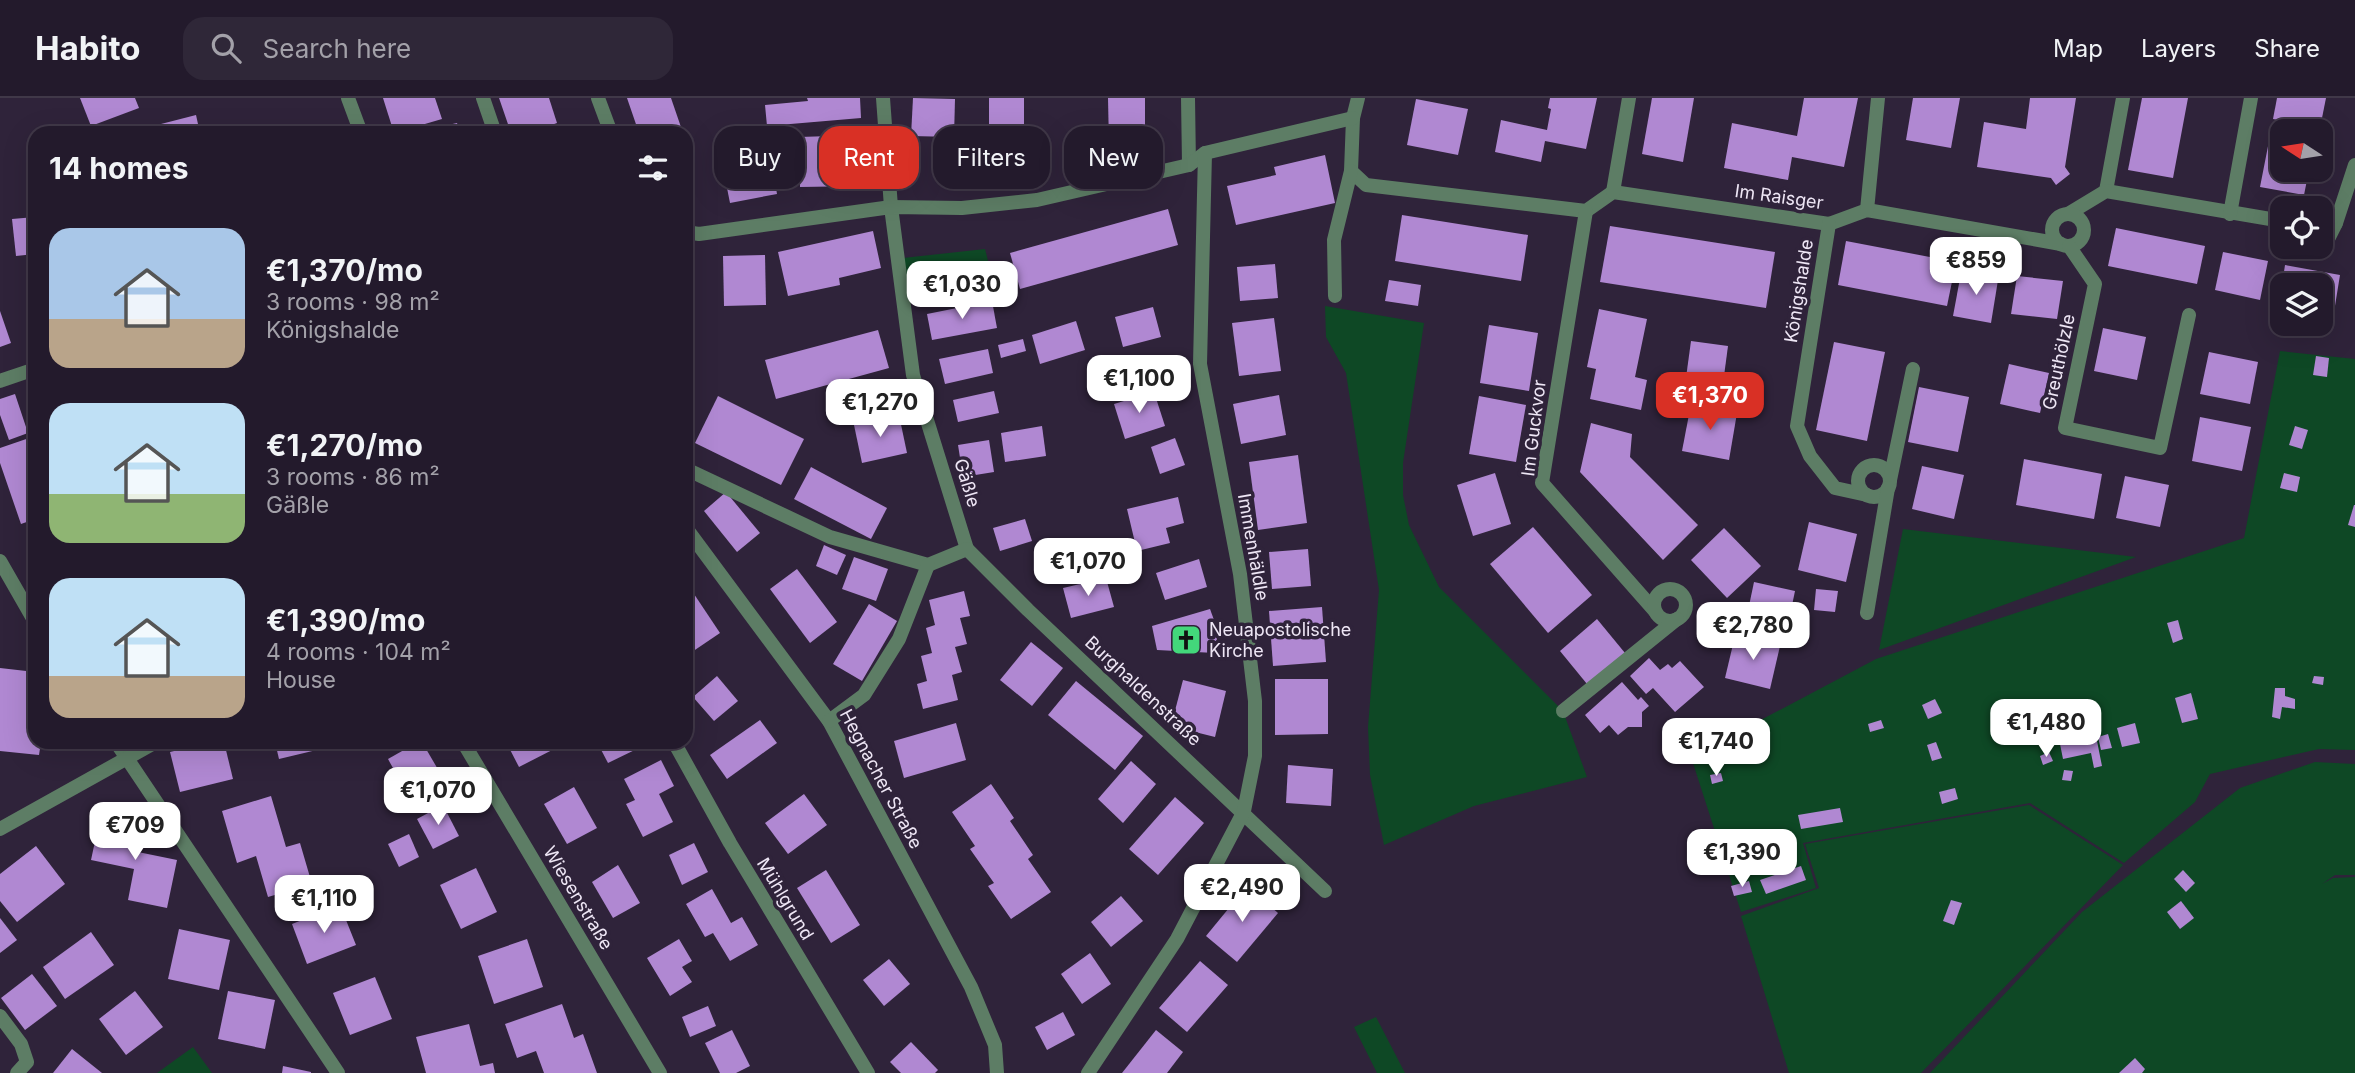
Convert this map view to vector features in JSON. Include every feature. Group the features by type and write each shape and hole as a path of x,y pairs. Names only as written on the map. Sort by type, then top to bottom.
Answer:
{"street":[{"path":"348,98 358,126"},
{"path":"483,98 493,126"},
{"path":"598,98 608,126"},
{"name":"Gäßle","path":"883,98 891,207 913,375 967,549"},
{"path":"1188,98 1189,165"},
{"path":"1335,296 1334,240 1351,171 1353,118 1358,98"},
{"path":"1351,171 1366,185 1586,211 1613,192 1629,98"},
{"path":"1878,98 1867,210 2065,245 2077,243 2084,229 2081,221 2068,214"},
{"path":"2106,191 2123,98"},
{"path":"2230,214 2251,98"},
{"path":"693,233 891,207 962,208 1037,200 1189,165 1205,153 1353,118"},
{"name":"Immenhäldle","path":"1088,1073 1177,939 1244,811 1255,756 1255,701 1240,574 1200,364 1205,153"},
{"path":"2333,229 2355,165"},
{"path":"2065,245 2052,230 2055,221 2106,191 2270,219"},
{"name":"Im Raisger","path":"1613,192 1829,224 1867,210"},
{"name":"Im Guckvor","path":"1586,211 1542,483 1661,618 1677,619"},
{"path":"2333,215 2336,223"},
{"name":"Königshalde","path":"1829,224 1797,426 1810,456 1835,488 1867,495"},
{"name":"Greuthölzle","path":"2065,245 2095,284 2066,428 2160,448 2189,315"},
{"path":"1867,613 1889,484 1913,369"},
{"path":"0,381 28,371"},
{"path":"1866,466 1881,467 1889,484 1875,497 1867,495 1858,481 1860,472 1866,466"},
{"path":"693,472 830,537 928,565 967,549"},
{"name":"Hegnacher Straße","path":"693,537 830,721 971,987 995,1045 996,1073"},
{"name":"Burghaldenstraße","path":"967,549 1325,891"},
{"path":"0,561 28,610"},
{"path":"830,721 864,695 899,639 928,565"},
{"path":"1563,711 1677,619 1686,607 1685,598 1673,589 1659,594 1655,601 1655,611"},
{"path":"121,749 338,1073"},
{"path":"0,830 142,749"},
{"name":"Wiesenstraße","path":"467,749 660,1073"},
{"name":"Mühlgrund","path":"678,749 730,843 868,1073"},
{"path":"0,1016 21,1044 27,1062 18,1073"}],"green space":[{"path":"985,249 993,280 908,299 903,258"},
{"path":"1325,306 1424,323 1403,463 1403,495 1409,525 1439,587 1563,711 1587,777 1474,806 1384,845 1370,775 1368,727 1379,590 1346,373 1326,337"},
{"path":"2280,351 2355,359 2355,750 2319,749 2210,774 2195,802 2124,863 2030,803 1803,843 1816,888 1741,912 1691,757 1876,659 2244,538"},
{"path":"1903,529 2136,557 1879,650"},
{"path":"2315,762 2355,764 2355,875 2335,875 2322,884 2333,878 2355,877 2355,1073 1930,1073 2082,912 2240,788"},
{"path":"2029,805 2123,865 1921,1073 1789,1073 1741,916 1819,888 1805,844"},
{"path":"1376,1017 1405,1073 1377,1073 1354,1027"},
{"path":"193,1047 212,1073 157,1073"}],"building":[{"path":"80,98 135,98 139,108 91,126"},
{"path":"383,98 435,98 442,119 418,126 392,126"},
{"path":"499,98 549,98 557,123 549,126 509,126"},
{"path":"627,98 671,98 681,126 637,126"},
{"path":"807,98 860,98 861,118 767,126 765,105 808,101"},
{"path":"913,98 955,99 954,126 933,126 933,137 919,136 919,126 912,126"},
{"path":"989,98 1024,98 1024,126 989,126"},
{"path":"1108,98 1145,98 1145,126 1109,126"},
{"path":"1550,98 1597,98 1586,149 1545,141 1541,162 1495,152 1501,120 1547,130"},
{"path":"1652,98 1694,98 1683,162 1642,154"},
{"path":"1804,98 1858,98 1844,167 1792,157 1788,180 1724,168 1732,123 1797,136"},
{"path":"1913,98 1960,98 1951,148 1906,140"},
{"path":"2030,98 2076,98 2065,167 2070,174 2056,185 2051,178 1977,167 1984,122 2026,129"},
{"path":"2142,98 2188,98 2173,178 2128,170"},
{"path":"2277,98 2326,98 2322,119 2273,119"},
{"path":"1416,99 1468,109 1458,155 1407,145"},
{"path":"196,115 198,126 162,126 161,124"},
{"path":"819,136 819,187 805,187 805,137"},
{"path":"2270,136 2270,182 2307,182 2304,195 2260,187"},
{"path":"1325,155 1335,203 1236,225 1227,186 1276,175 1274,167"},
{"path":"727,189 776,189 777,194 730,203"},
{"path":"1168,209 1178,245 1020,289 1010,253"},
{"path":"1402,215 1528,235 1521,281 1395,261"},
{"path":"28,218 28,255 16,256 12,219"},
{"path":"1610,226 1775,252 1766,308 1600,282"},
{"path":"2116,228 2205,246 2197,284 2108,266"},
{"path":"873,231 881,268 839,278 840,285 788,296 778,252"},
{"path":"1846,241 1956,262 1947,306 1838,285"},
{"path":"2223,252 2268,261 2260,300 2215,290"},
{"path":"765,255 766,305 724,306 723,256"},
{"path":"1275,264 1278,298 1240,301 1237,267"},
{"path":"2285,265 2329,273 2284,273"},
{"path":"1961,273 1999,274 1991,323 1953,316"},
{"path":"2333,274 2340,275 2333,312"},
{"path":"2017,276 2063,281 2057,319 2011,314"},
{"path":"1389,280 1421,285 1418,306 1385,301"},
{"path":"992,301 997,328 932,340 927,314"},
{"path":"1153,307 1161,337 1123,347 1115,317"},
{"path":"1599,309 1647,319 1635,377 1647,380 1641,410 1590,399 1596,369 1587,367"},
{"path":"0,311 11,343 0,347"},
{"path":"1274,318 1281,371 1239,376 1232,323"},
{"path":"1076,321 1085,350 1040,364 1032,335"},
{"path":"1489,325 1538,333 1529,391 1480,383"},
{"path":"2103,328 2146,337 2137,380 2094,371"},
{"path":"878,330 889,368 776,399 765,360"},
{"path":"1023,339 1026,351 1001,358 998,345"},
{"path":"1691,341 1728,346 1722,391 1685,385"},
{"path":"1834,342 1885,352 1867,441 1816,430"},
{"path":"988,349 993,373 945,384 939,359"},
{"path":"2209,352 2258,362 2250,404 2200,394"},
{"path":"2316,356 2329,358 2327,377 2313,375"},
{"path":"2009,364 2049,373 2040,413 2000,404"},
{"path":"1919,387 1969,397 1958,452 1908,442"},
{"path":"994,391 999,413 958,422 953,400"},
{"path":"1154,392 1165,426 1125,439 1114,404"},
{"path":"15,394 28,433 9,440 0,415 0,399"},
{"path":"1279,395 1286,435 1241,444 1233,404"},
{"path":"718,396 804,439 781,485 695,443"},
{"path":"1479,396 1526,405 1516,462 1469,454"},
{"path":"1691,404 1737,413 1729,460 1682,451"},
{"path":"899,415 907,453 862,463 854,425"},
{"path":"2200,417 2251,427 2242,471 2192,461"},
{"path":"1591,423 1632,434 1630,457 1698,525 1663,560 1580,472"},
{"path":"1042,426 1046,456 1005,462 1001,433"},
{"path":"2295,426 2308,430 2302,449 2289,445"},
{"path":"28,438 28,522 21,524 0,463 0,448"},
{"path":"1175,438 1185,465 1160,474 1151,447"},
{"path":"989,440 994,472 963,477 958,445"},
{"path":"1298,455 1307,523 1258,530 1249,462"},
{"path":"2024,459 2102,474 2094,519 2016,505"},
{"path":"1922,466 1964,475 1954,519 1912,509"},
{"path":"811,467 887,508 871,539 794,499"},
{"path":"1495,473 1511,524 1473,536 1457,485"},
{"path":"2284,473 2300,477 2297,492 2280,488"},
{"path":"2125,476 2169,485 2160,527 2116,518"},
{"path":"726,492 760,533 737,552 704,511"},
{"path":"1178,497 1184,523 1166,528 1170,543 1137,551 1127,509"},
{"path":"2355,505 2355,527 2348,525"},
{"path":"1025,519 1032,541 1000,551 993,528"},
{"path":"1809,522 1857,534 1846,582 1798,570"},
{"path":"1533,527 1592,595 1548,633 1490,564"},
{"path":"1724,528 1761,566 1727,598 1691,560"},
{"path":"1080,540 1087,567 1055,574 1049,547"},
{"path":"824,545 846,555 837,575 816,566"},
{"path":"1308,549 1311,586 1272,589 1269,552"},
{"path":"854,557 888,569 876,601 842,589"},
{"path":"1199,559 1207,587 1165,600 1156,573"},
{"path":"797,569 837,622 810,643 770,589"},
{"path":"1106,578 1114,607 1071,618 1063,588"},
{"path":"1754,582 1795,591 1786,634 1745,625"},
{"path":"1816,589 1838,591 1835,612 1814,610"},
{"path":"964,591 970,616 960,618 967,644 955,647 962,672 952,675 958,700 923,709 917,684 927,681 921,656 932,653 926,628 935,625 929,600"},
{"path":"693,592 720,633 693,651"},
{"path":"869,604 897,621 862,681 833,664"},
{"path":"1322,607 1326,662 1273,666 1269,611"},
{"name":"Neuapostolische Kirche","path":"1210,609 1218,631 1215,653 1157,650 1152,626"},
{"path":"1597,619 1625,653 1587,684 1560,651"},
{"path":"2178,620 2183,639 2173,643 2167,623"},
{"path":"1735,636 1780,646 1770,689 1725,678"},
{"path":"1031,642 1063,668 1032,706 1000,680"},
{"path":"1649,658 1660,670 1668,664 1672,668 1680,661 1704,687 1675,712 1653,688 1646,694 1630,676"},
{"path":"0,668 28,671 28,749 40,749 39,755 0,751"},
{"path":"717,676 738,701 714,721 693,697"},
{"path":"2314,676 2324,677 2323,685 2312,683"},
{"path":"1275,679 1328,679 1328,734 1275,735"},
{"path":"1183,680 1226,691 1215,737 1171,726"},
{"path":"1076,681 1143,736 1115,770 1048,715"},
{"path":"1622,682 1638,700 1641,697 1649,706 1642,712 1642,727 1628,727 1618,735 1609,725 1600,733 1585,715"},
{"path":"2275,688 2285,688 2285,696 2295,699 2295,709 2282,707 2280,719 2272,717"},
{"path":"2191,693 2198,719 2182,723 2175,698"},
{"path":"1935,699 1942,713 1928,719 1922,705"},
{"path":"760,720 777,743 727,779 710,755"},
{"path":"1881,720 1884,728 1870,732 1868,724"},
{"path":"956,723 966,760 904,778 894,741"},
{"path":"2135,723 2140,743 2122,747 2117,728"},
{"path":"2108,734 2112,748 2101,750 2098,737"},
{"path":"2096,736 2102,766 2094,768 2091,753 2063,759 2060,744"},
{"path":"1936,742 1942,758 1932,761 1927,745"},
{"path":"183,749 226,749 233,779 180,792 170,752"},
{"path":"277,749 321,749 279,759"},
{"path":"406,749 426,749 443,778 409,797 388,759"},
{"path":"510,749 554,749 519,767"},
{"path":"601,749 637,749 608,763"},
{"path":"2049,752 2053,761 2043,765 2040,756"},
{"path":"661,760 674,786 659,794 673,822 643,837 626,804 635,800 624,779"},
{"path":"1131,761 1156,784 1123,823 1098,799"},
{"path":"1288,765 1333,769 1331,806 1286,803"},
{"path":"2064,770 2073,771 2071,781 2062,780"},
{"path":"1721,773 1723,781 1712,784 1710,775"},
{"path":"991,784 1014,818 1010,821 1033,855 1028,859 1051,892 1011,919 988,886 994,883 970,849 975,846 952,812"},
{"path":"574,787 597,828 567,844 544,804"},
{"path":"1955,788 1958,799 1942,804 1939,792"},
{"path":"804,794 827,825 788,854 765,823"},
{"path":"271,796 286,847 300,843 312,884 268,897 256,856 237,863 222,811"},
{"path":"1175,797 1204,823 1158,875 1129,849"},
{"path":"443,805 459,836 433,849 417,819"},
{"path":"1840,808 1843,822 1801,829 1798,815"},
{"path":"100,818 143,827 138,852 177,860 167,908 128,900 134,869 91,860"},
{"path":"409,834 419,857 399,867 388,844"},
{"path":"694,843 708,872 682,885 669,855"},
{"path":"36,846 65,884 17,922 0,901 0,874"},
{"path":"618,865 640,903 613,918 592,882"},
{"path":"1801,866 1806,880 1766,894 1760,880"},
{"path":"476,868 497,912 461,929 440,885"},
{"path":"826,870 860,925 831,943 797,888"},
{"path":"2183,870 2195,883 2186,892 2174,879"},
{"path":"1749,881 1752,892 1734,896 1731,886"},
{"path":"1247,886 1278,913 1237,962 1206,936"},
{"path":"712,889 731,923 742,917 758,945 730,961 713,933 705,937 686,904"},
{"path":"1121,896 1143,921 1111,947 1091,922"},
{"path":"1951,900 1962,903 1954,925 1943,921"},
{"path":"2181,901 2194,918 2180,929 2167,912"},
{"path":"340,905 356,945 307,964 292,924"},
{"path":"0,918 17,940 0,953"},
{"path":"179,929 230,940 219,990 168,979"},
{"path":"91,932 114,965 65,999 43,967"},
{"path":"527,939 543,987 494,1004 478,956"},
{"path":"679,939 692,961 682,967 692,982 670,996 647,958"},
{"path":"1090,953 1111,984 1082,1004 1061,974"},
{"path":"889,959 910,984 884,1006 863,980"},
{"path":"1200,961 1228,985 1187,1032 1159,1008"},
{"path":"32,974 57,1006 25,1030 1,998"},
{"path":"375,977 392,1019 350,1035 333,993"},
{"path":"135,991 163,1027 126,1055 99,1019"},
{"path":"228,991 275,1000 265,1049 218,1039"},
{"path":"562,1004 574,1038 583,1034 597,1073 544,1073 536,1051 517,1058 505,1024"},
{"path":"708,1006 716,1026 690,1037 682,1017"},
{"path":"1063,1012 1075,1035 1047,1050 1035,1027"},
{"path":"469,1024 480,1066 493,1063 495,1073 426,1073 416,1037"},
{"path":"732,1030 750,1066 736,1073 720,1073 705,1043"},
{"path":"1156,1030 1183,1052 1167,1073 1122,1073"},
{"path":"911,1042 938,1070 935,1073 901,1073 890,1062"},
{"path":"72,1049 102,1073 53,1073"},
{"path":"2135,1058 2145,1069 2142,1073 2119,1073"},
{"path":"283,1066 311,1072 311,1073 282,1073"}],"place":[{"name":"Neuapostolische Kirche","path":"1186,640"}]}
